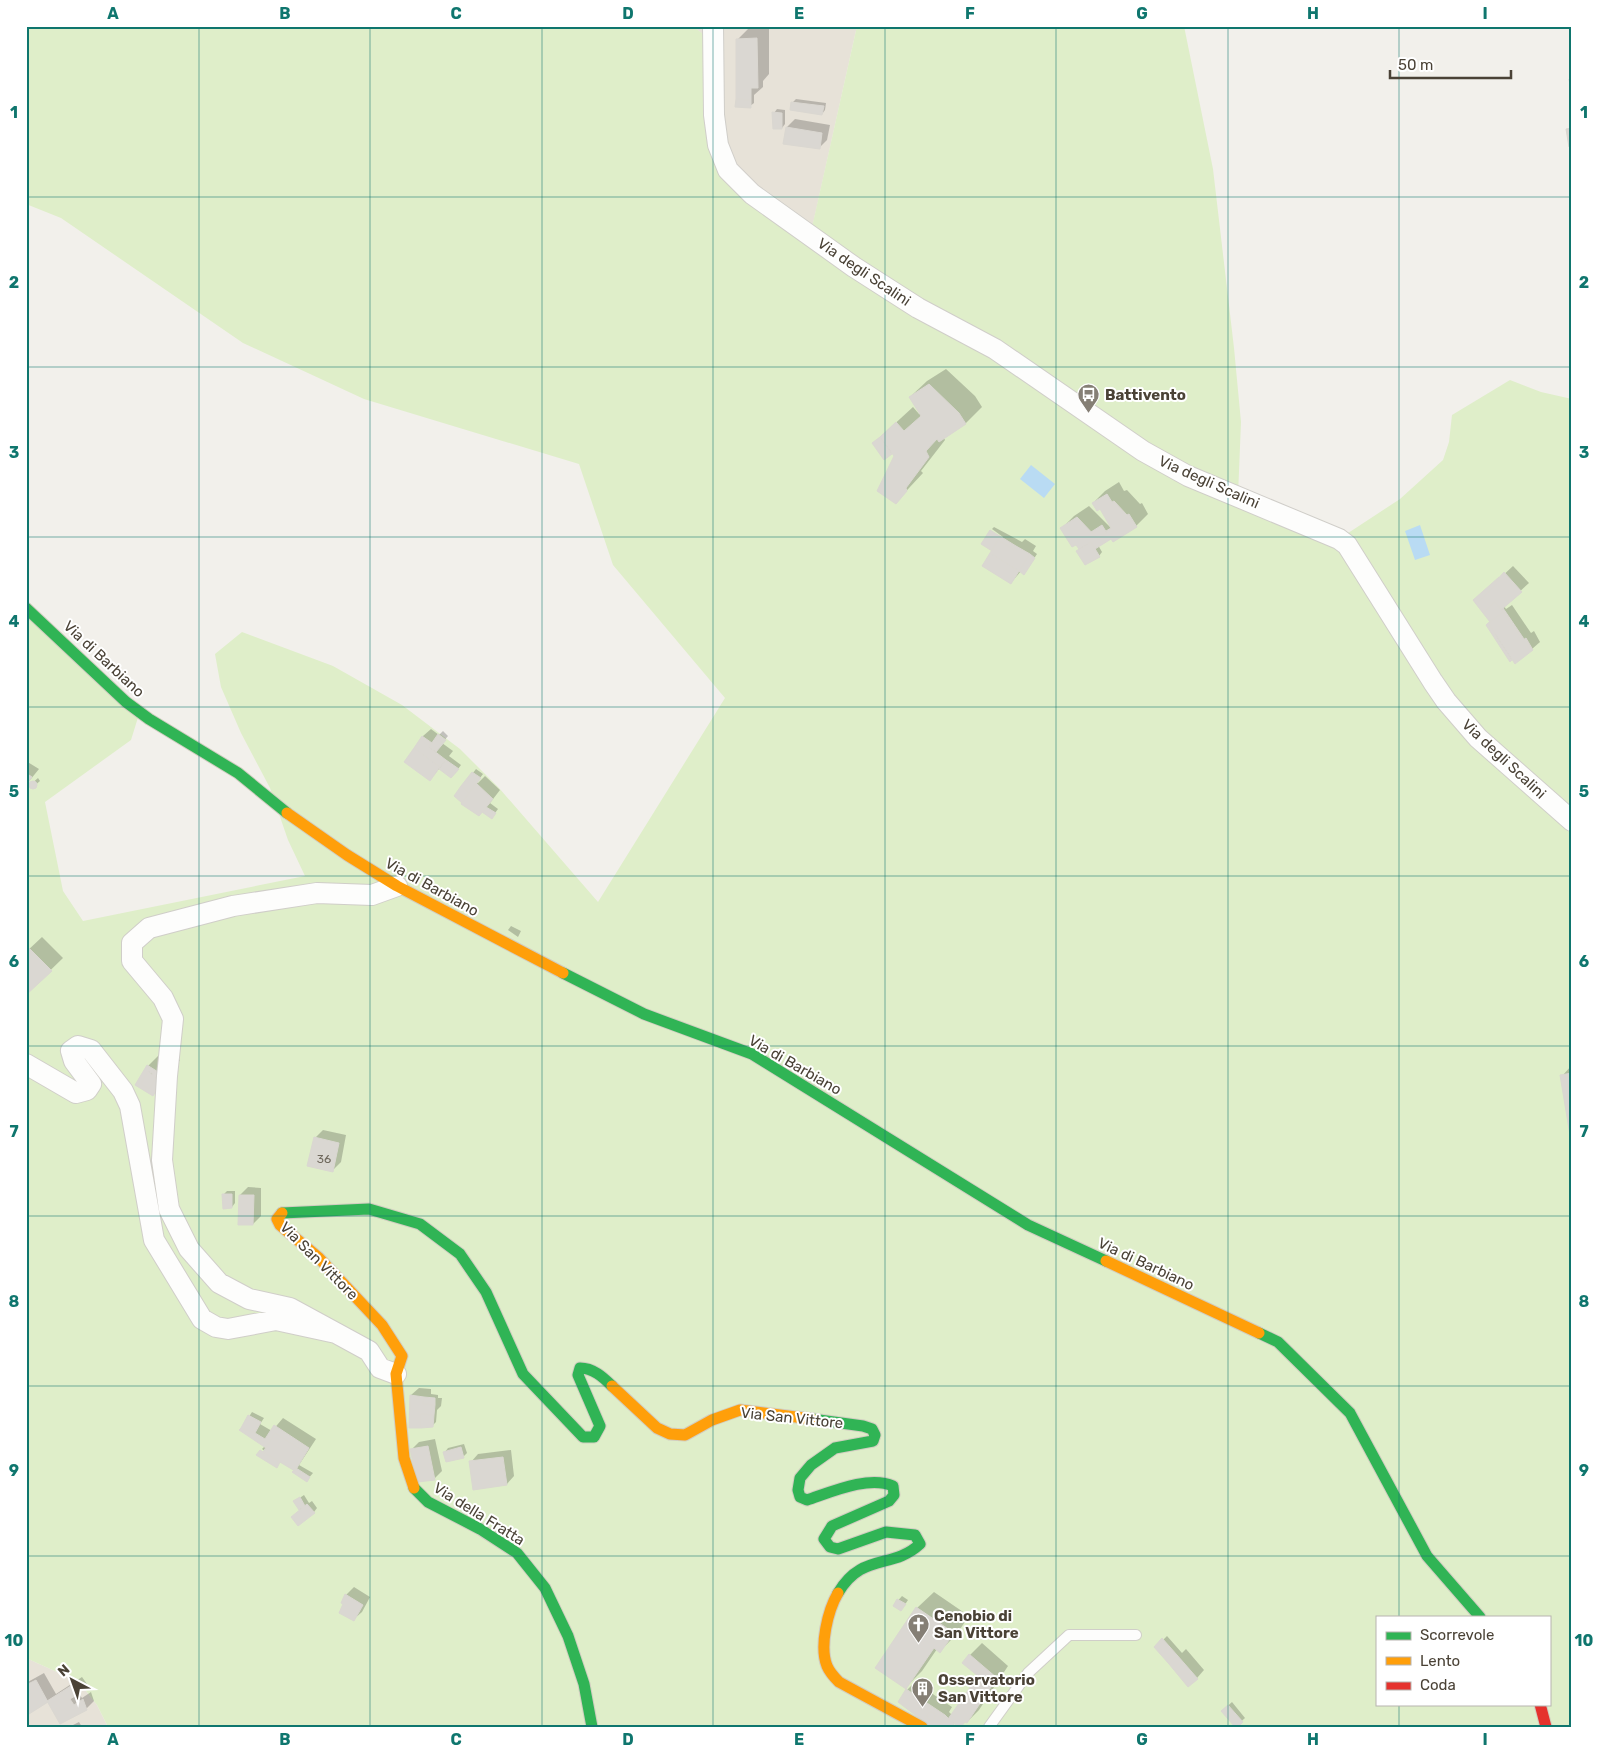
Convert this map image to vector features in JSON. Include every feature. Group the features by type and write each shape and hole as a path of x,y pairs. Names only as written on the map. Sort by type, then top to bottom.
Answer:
{"street":[{"name":"Via degli Scalini","path":"713,26 714,115 718,145 728,170 752,194 854,267 918,308 995,349 1143,452 1188,476 1330,535 1347,545 1446,701 1478,738 1572,821"},
{"name":"Via di Barbiano","path":"26,608 126,702 149,720 238,773 283,810 347,855 397,886 644,1014 752,1054 1028,1225 1278,1342 1350,1414 1427,1556 1479,1616"},
{"path":"396,1374 380,1368 369,1351 290,1308 249,1299 219,1283 189,1249 169,1209 162,1160 167,1076 173,1019 163,998 132,961 132,943 149,928 233,906 317,893 372,896 397,886"},
{"path":"26,1064 76,1093 87,1090 91,1084 74,1061 72,1051 78,1046 91,1050 123,1091 130,1106 154,1240 202,1319 216,1328 228,1329 276,1320 336,1333"},
{"name":"Via San Vittore","path":"396,1374 402,1356 382,1325 319,1258 280,1225 277,1219 280,1214 284,1212 369,1209 420,1224 460,1254 486,1292 522,1374 583,1437 594,1437 600,1426 578,1375 580,1368 587,1368 601,1376 657,1428 670,1434 685,1435 712,1420 740,1410 863,1426 872,1429 875,1436 873,1441 863,1445 834,1448 804,1471 798,1480 797,1489 800,1497 806,1500 848,1486 884,1482 893,1486 894,1495 889,1501 832,1526 824,1539 830,1547 838,1549 886,1532 915,1534 920,1544 914,1551 863,1567 847,1580 835,1598 825,1629 824,1659 829,1673 839,1682 922,1727"},
{"name":"Via della Fratta","path":"396,1374 404,1458 414,1489 428,1502 480,1529 517,1552 545,1588 571,1644 584,1684 592,1727"},
{"path":"1541,1706 1546,1727"}],"lane":[{"path":"989,1727 1028,1673 1070,1635 1136,1635"}],"shaded area":[{"path":"693,26 857,26 810,237 716,148 715,45"},
{"path":"26,1658 79,1682 97,1705 108,1727 26,1727"}],"green space":[{"path":"27,26 693,26 715,44 716,148 810,236 857,26 1184,26 1213,169 1234,348 1241,422 1238,496 1339,539 1400,499 1443,460 1449,442 1452,415 1510,380 1541,392 1572,399 1572,1727 108,1727 97,1705 79,1682 26,1658 26,604 140,711 131,740 45,802 63,891 83,921 305,876 288,840 270,788 241,733 221,687 215,654 242,632 333,666 402,705 460,749 499,788 598,902 725,698 613,565 579,464 364,399 243,343 61,218 26,204"}],"water":[{"path":"1031,465 1055,484 1044,498 1020,479"},
{"path":"1420,525 1430,555 1415,560 1405,531"}],"building":[{"path":"757,38 758,88 751,88 751,100 736,99 736,39"},
{"path":"1572,78 1572,96 1569,79"},
{"path":"736,99 751,100 751,108 735,107"},
{"path":"791,102 824,106 822,115 790,110"},
{"path":"772,112 782,113 782,129 773,129"},
{"path":"786,127 822,133 820,149 783,144"},
{"path":"1572,128 1572,146 1569,147 1566,129"},
{"path":"929,384 959,413 966,424 939,442 937,439 926,451 929,457 906,488 907,491 896,504 877,491 894,456 880,437 896,422 904,431 921,416 909,397"},
{"path":"880,437 892,454 884,460 872,443"},
{"path":"1107,494 1112,502 1114,501 1127,515 1129,514 1137,527 1113,542 1111,539 1095,549 1091,542 1079,549 1076,545 1072,547 1060,528 1077,517 1098,539 1111,528 1100,509 1097,511 1092,503"},
{"path":"1102,525 1107,533 1098,539 1091,532"},
{"path":"990,530 1016,546 1014,550 998,540 992,551 981,544"},
{"path":"998,540 1014,550 1016,546 1030,554 1019,571 990,553"},
{"path":"1091,542 1100,557 1085,565 1076,551"},
{"path":"990,553 1019,571 1011,584 982,566"},
{"path":"1030,554 1035,558 1024,575 1019,571"},
{"path":"1504,572 1522,592 1501,610 1495,602 1483,613 1476,604 1497,584 1495,582"},
{"path":"1499,577 1495,582 1497,584 1476,604 1473,600"},
{"path":"1495,602 1503,612 1490,622 1483,613"},
{"path":"1503,608 1524,639 1523,640 1502,610"},
{"path":"1502,610 1523,640 1526,638 1533,650 1515,664 1488,623 1503,612"},
{"path":"1488,623 1512,660 1510,662 1486,625"},
{"path":"438,734 446,740 436,752 429,747"},
{"path":"422,736 432,743 429,747 446,760 440,767 414,748"},
{"path":"414,748 440,767 430,781 404,762"},
{"path":"446,760 459,769 451,778 439,769"},
{"path":"472,772 481,778 469,793 461,786"},
{"path":"26,773 32,777 26,785"},
{"path":"33,781 37,785 33,789 29,785"},
{"path":"476,783 493,799 479,816 461,804"},
{"path":"461,786 469,793 462,803 454,796"},
{"path":"486,807 496,813 492,819 482,812"},
{"path":"29,948 52,971 26,995 26,951"},
{"path":"147,1065 155,1070 153,1074 148,1071 141,1084 149,1089 156,1078 165,1076 153,1096 135,1085"},
{"path":"155,1070 161,1074 158,1079 152,1075"},
{"path":"148,1071 156,1078 149,1089 141,1084"},
{"path":"1572,1073 1572,1147 1560,1075"},
{"path":"314,1137 339,1143 333,1172 307,1166"},
{"path":"222,1194 232,1194 232,1208 223,1209"},
{"path":"239,1195 254,1195 253,1225 238,1225"},
{"path":"410,1395 424,1397 423,1404 435,1405 434,1415 421,1414 421,1428 409,1428"},
{"path":"424,1397 435,1398 435,1405 423,1404"},
{"path":"421,1414 434,1415 433,1427 421,1428"},
{"path":"248,1415 261,1422 255,1433 241,1428"},
{"path":"274,1425 309,1448 306,1453 275,1433 266,1448 239,1430 241,1428 265,1439"},
{"path":"275,1433 306,1453 295,1471 263,1452"},
{"path":"428,1446 435,1480 417,1482 410,1449"},
{"path":"461,1447 464,1458 446,1462 443,1452"},
{"path":"260,1450 280,1462 277,1468 256,1455"},
{"path":"503,1457 507,1485 473,1490 469,1461"},
{"path":"296,1468 310,1477 307,1482 292,1472"},
{"path":"300,1497 305,1506 299,1510 293,1501"},
{"path":"307,1504 315,1513 298,1526 291,1517"},
{"path":"345,1594 363,1605 354,1621 339,1613"},
{"path":"897,1599 906,1604 901,1611 893,1606"},
{"name":"Cenobio di San Vittore","path":"916,1607 954,1633 940,1653 934,1648 906,1689 875,1668"},
{"path":"1162,1638 1177,1655 1169,1664 1154,1647"},
{"path":"969,1654 997,1678 967,1723 965,1722 959,1727 948,1719 978,1676 962,1663"},
{"path":"1177,1655 1198,1679 1188,1687 1169,1664"},
{"path":"36,1680 48,1702 29,1714 26,1709 26,1685"},
{"path":"74,1684 80,1693 70,1699 74,1705 83,1699 87,1710 60,1724 47,1701"},
{"name":"Osservatorio San Vittore","path":"906,1689 945,1715 938,1727 931,1727 898,1702"},
{"path":"1228,1705 1243,1722 1238,1727 1235,1727 1221,1711"},
{"path":"931,1712 935,1716 931,1720 927,1716"},
{"path":"945,1715 954,1724 952,1727 938,1726"}],"traffic: fast":[{"path":"26,608 126,702 149,719 238,773 287,813"},
{"path":"563,973 644,1014 752,1054 1028,1225 1106,1261"},
{"path":"282,1213 369,1209 420,1224 460,1254 486,1292 523,1374 583,1437 594,1437 600,1426 578,1375 580,1368 593,1371 612,1386"},
{"path":"1259,1333 1278,1342 1350,1413 1427,1556 1479,1616"},
{"path":"812,1419 863,1426 872,1429 875,1435 873,1441 835,1448 811,1465 800,1478 798,1490 800,1497 807,1500 862,1483 873,1482 893,1486 894,1495 889,1501 832,1526 824,1539 830,1547 838,1549 886,1532 915,1535 920,1544 899,1557 867,1566 847,1580 838,1593"},
{"path":"414,1488 428,1502 480,1529 517,1553 545,1588 568,1636 584,1684 592,1727"}],"traffic: slow":[{"path":"287,813 347,855 397,886 563,973"},
{"path":"282,1213 277,1219 280,1225 319,1258 382,1325 402,1356 396,1374 404,1458 414,1488"},
{"path":"1106,1261 1259,1333"},
{"path":"612,1386 657,1428 670,1434 685,1435 712,1420 740,1410 812,1419"},
{"path":"838,1593 828,1618 824,1639 825,1658 829,1671 839,1682 922,1727"}],"traffic: jam":[{"path":"1541,1706 1546,1727"}],"place":[{"name":"Battivento","path":"1089,414"},
{"name":"Cenobio di San Vittore","path":"918,1644"},
{"name":"Osservatorio San Vittore","path":"922,1708"}]}
